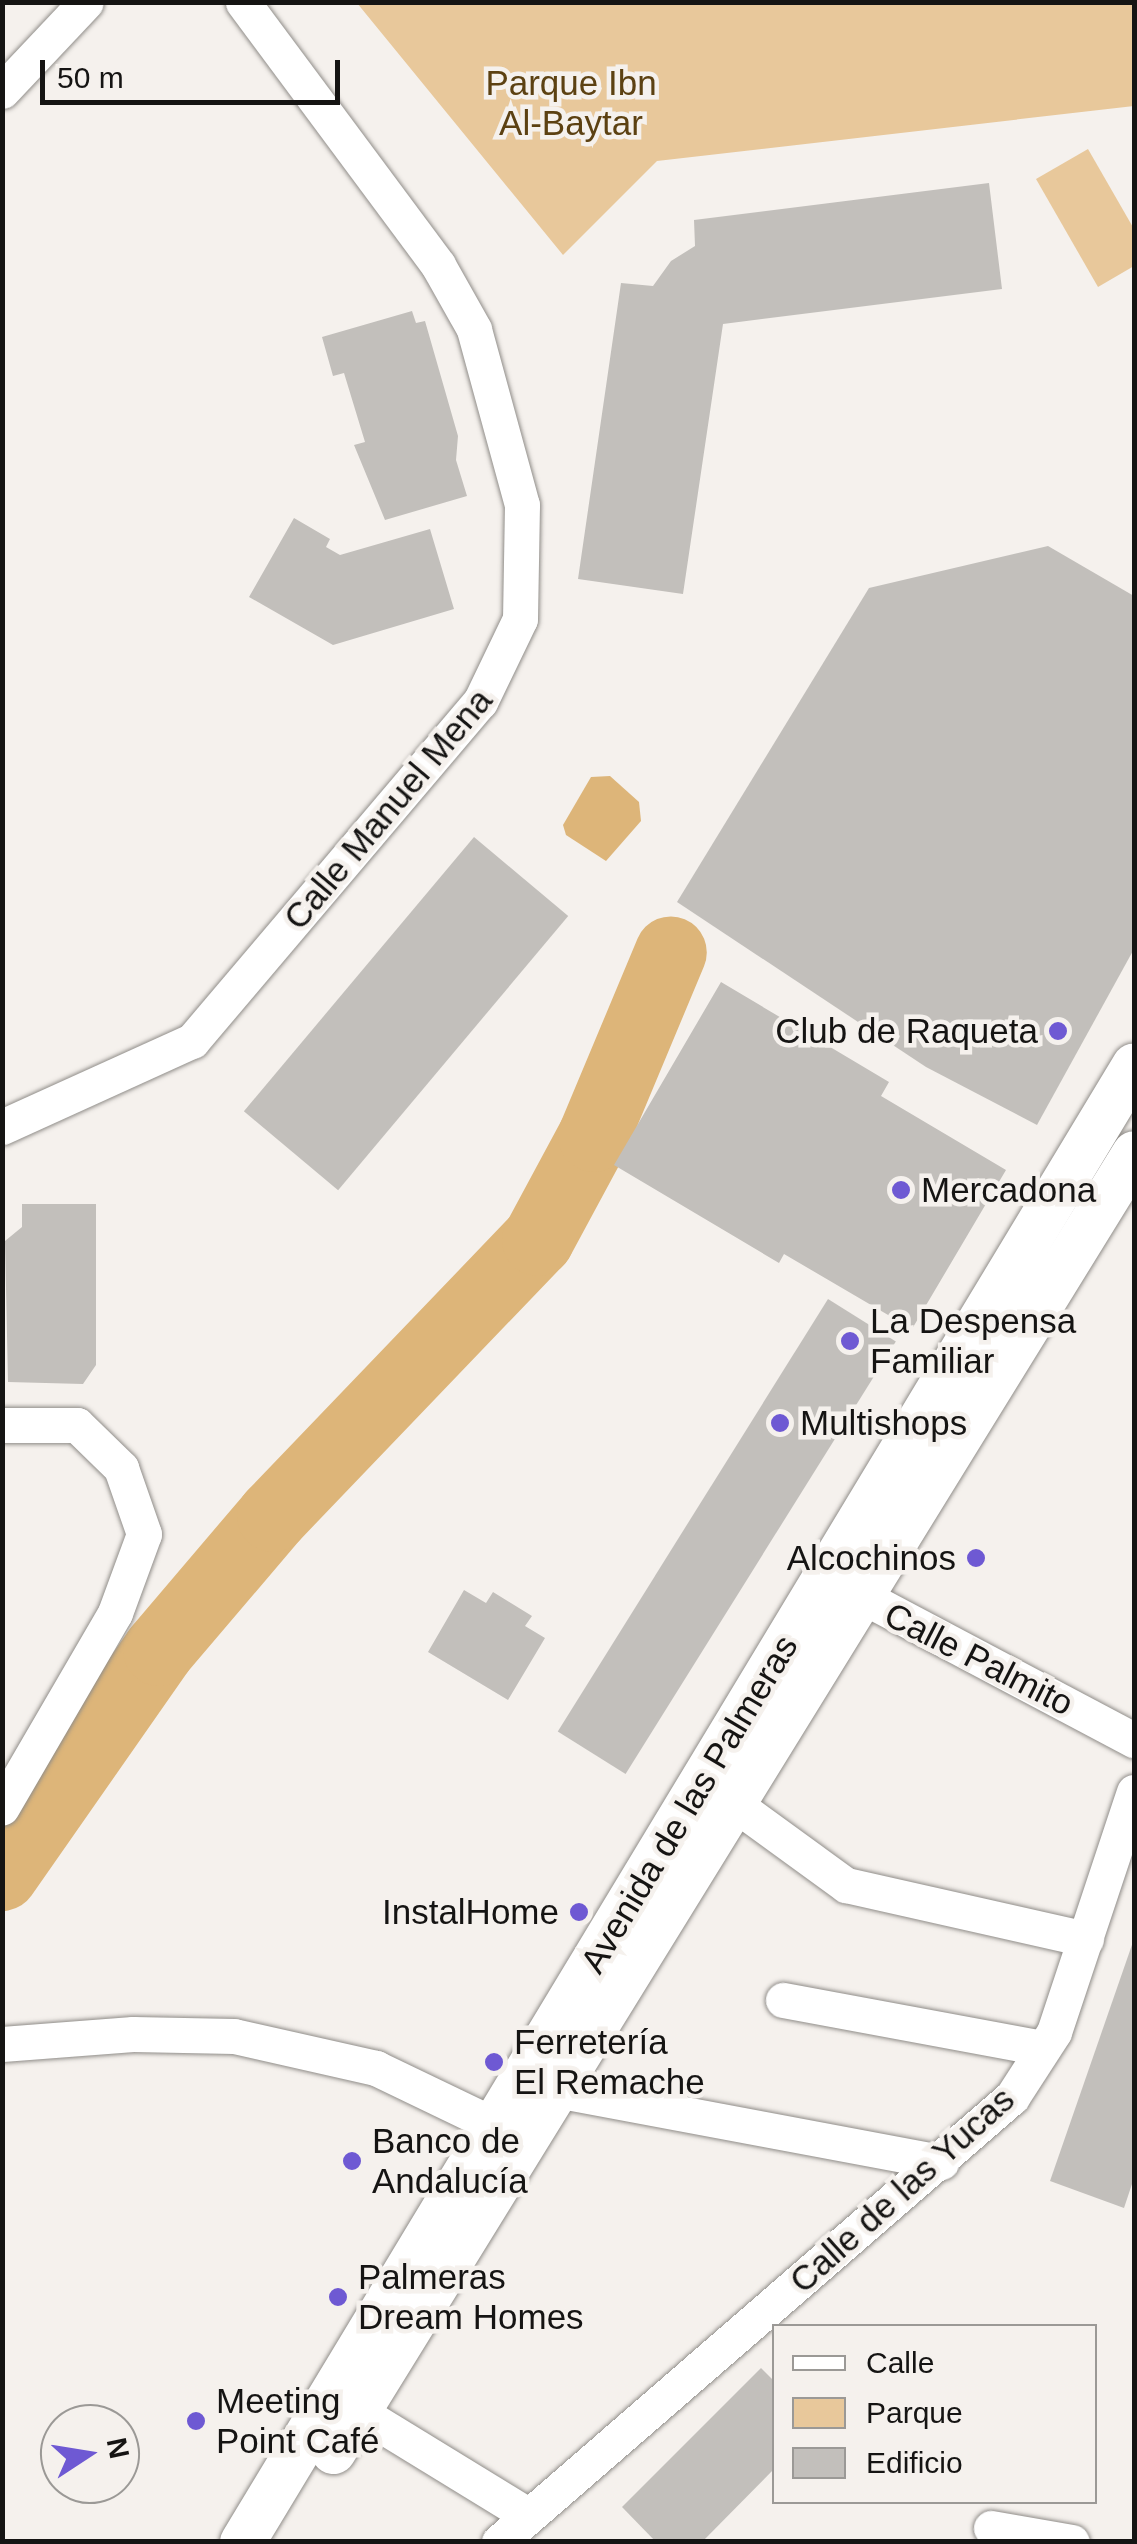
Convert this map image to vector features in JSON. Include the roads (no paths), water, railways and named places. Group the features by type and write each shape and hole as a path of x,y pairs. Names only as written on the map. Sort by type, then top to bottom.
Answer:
{"street":[{"path":"2,91 86,2"},
{"name":"Calle Manuel Mena","path":"2,1127 192,1041 480,702 520,620 522,505 474,329 438,265 243,2"},
{"name":"Avenida de las Palmeras","path":"242,2542 510,2132 843,1586 1134,1066"},
{"name":"Avenida de las Palmeras","path":"277,2542 358,2411 510,2132 556,2090 733,1803 843,1586 1134,1153"},
{"path":"2,1426 77,1425 121,1468 144,1534 115,1613 2,1807"},
{"name":"Calle Palmito","path":"843,1586 1134,1740"},
{"name":"Calle de las Yucas","path":"499,2542 1012,2098 1043,2048 1086,1939 1134,1792"},
{"path":"733,1803 846,1885 1086,1939"},
{"path":"783,2000 1043,2048"},
{"path":"2,2044 132,2034 234,2036 376,2068 510,2132"},
{"path":"556,2090 942,2162"},
{"path":"358,2411 528,2515"},
{"path":"991,2528 1072,2542"}],"waterway":[{"path":"2,1875 159,1650 273,1516 538,1240 594,1136 671,952"}],"place":[{"name":"Club de Raqueta","path":"1058,1031"},
{"name":"Mercadona","path":"901,1190"},
{"name":"La Despensa Familiar","path":"850,1341"},
{"name":"Multishops","path":"780,1423"},
{"name":"Alcochinos","path":"976,1558"},
{"name":"InstalHome","path":"579,1912"},
{"name":"Ferretería El Remache","path":"494,2062"},
{"name":"Banco de Andalucía","path":"352,2161"},
{"name":"Palmeras Dream Homes","path":"338,2297"},
{"name":"Meeting Point Café","path":"196,2421"}],"park label":[{"name":"Parque Ibn Al-Baytar","path":"571,103"}]}
